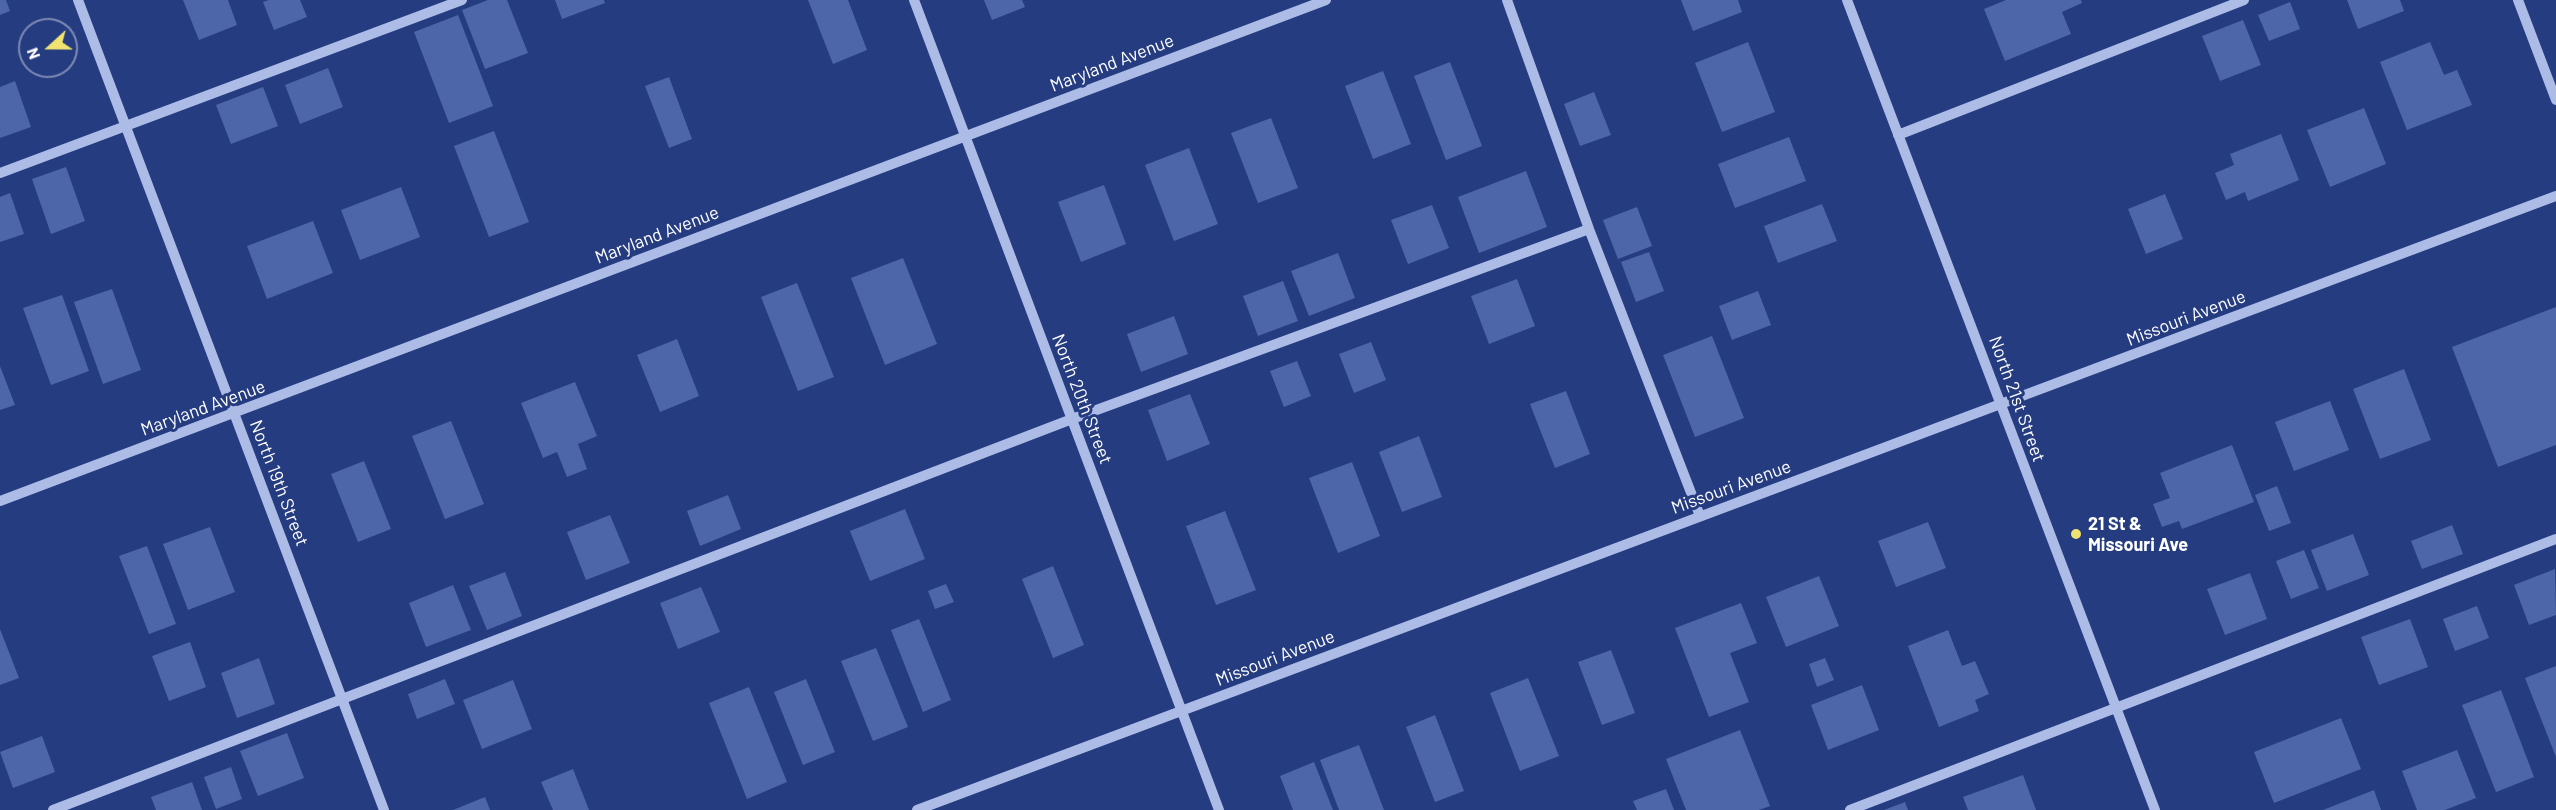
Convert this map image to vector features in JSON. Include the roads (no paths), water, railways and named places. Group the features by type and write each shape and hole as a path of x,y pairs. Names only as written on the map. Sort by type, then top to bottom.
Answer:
{"street":[{"name":"North 19th Street","path":"78,0 384,810"},
{"path":"0,173 462,0"},
{"name":"North 20th Street","path":"914,0 1219,810"},
{"name":"Maryland Avenue","path":"0,501 1326,0"},
{"path":"1507,0 1589,229 1700,516"},
{"name":"North 21st Street","path":"1847,0 2155,810"},
{"path":"1898,135 2244,0"},
{"path":"2518,0 2556,100"},
{"name":"Missouri Avenue","path":"917,810 2556,196"},
{"path":"53,810 1072,419 1589,229"},
{"path":"1850,810 2556,538"}],"place":[{"name":"21 St & Missouri Ave","path":"2076,534"}]}
